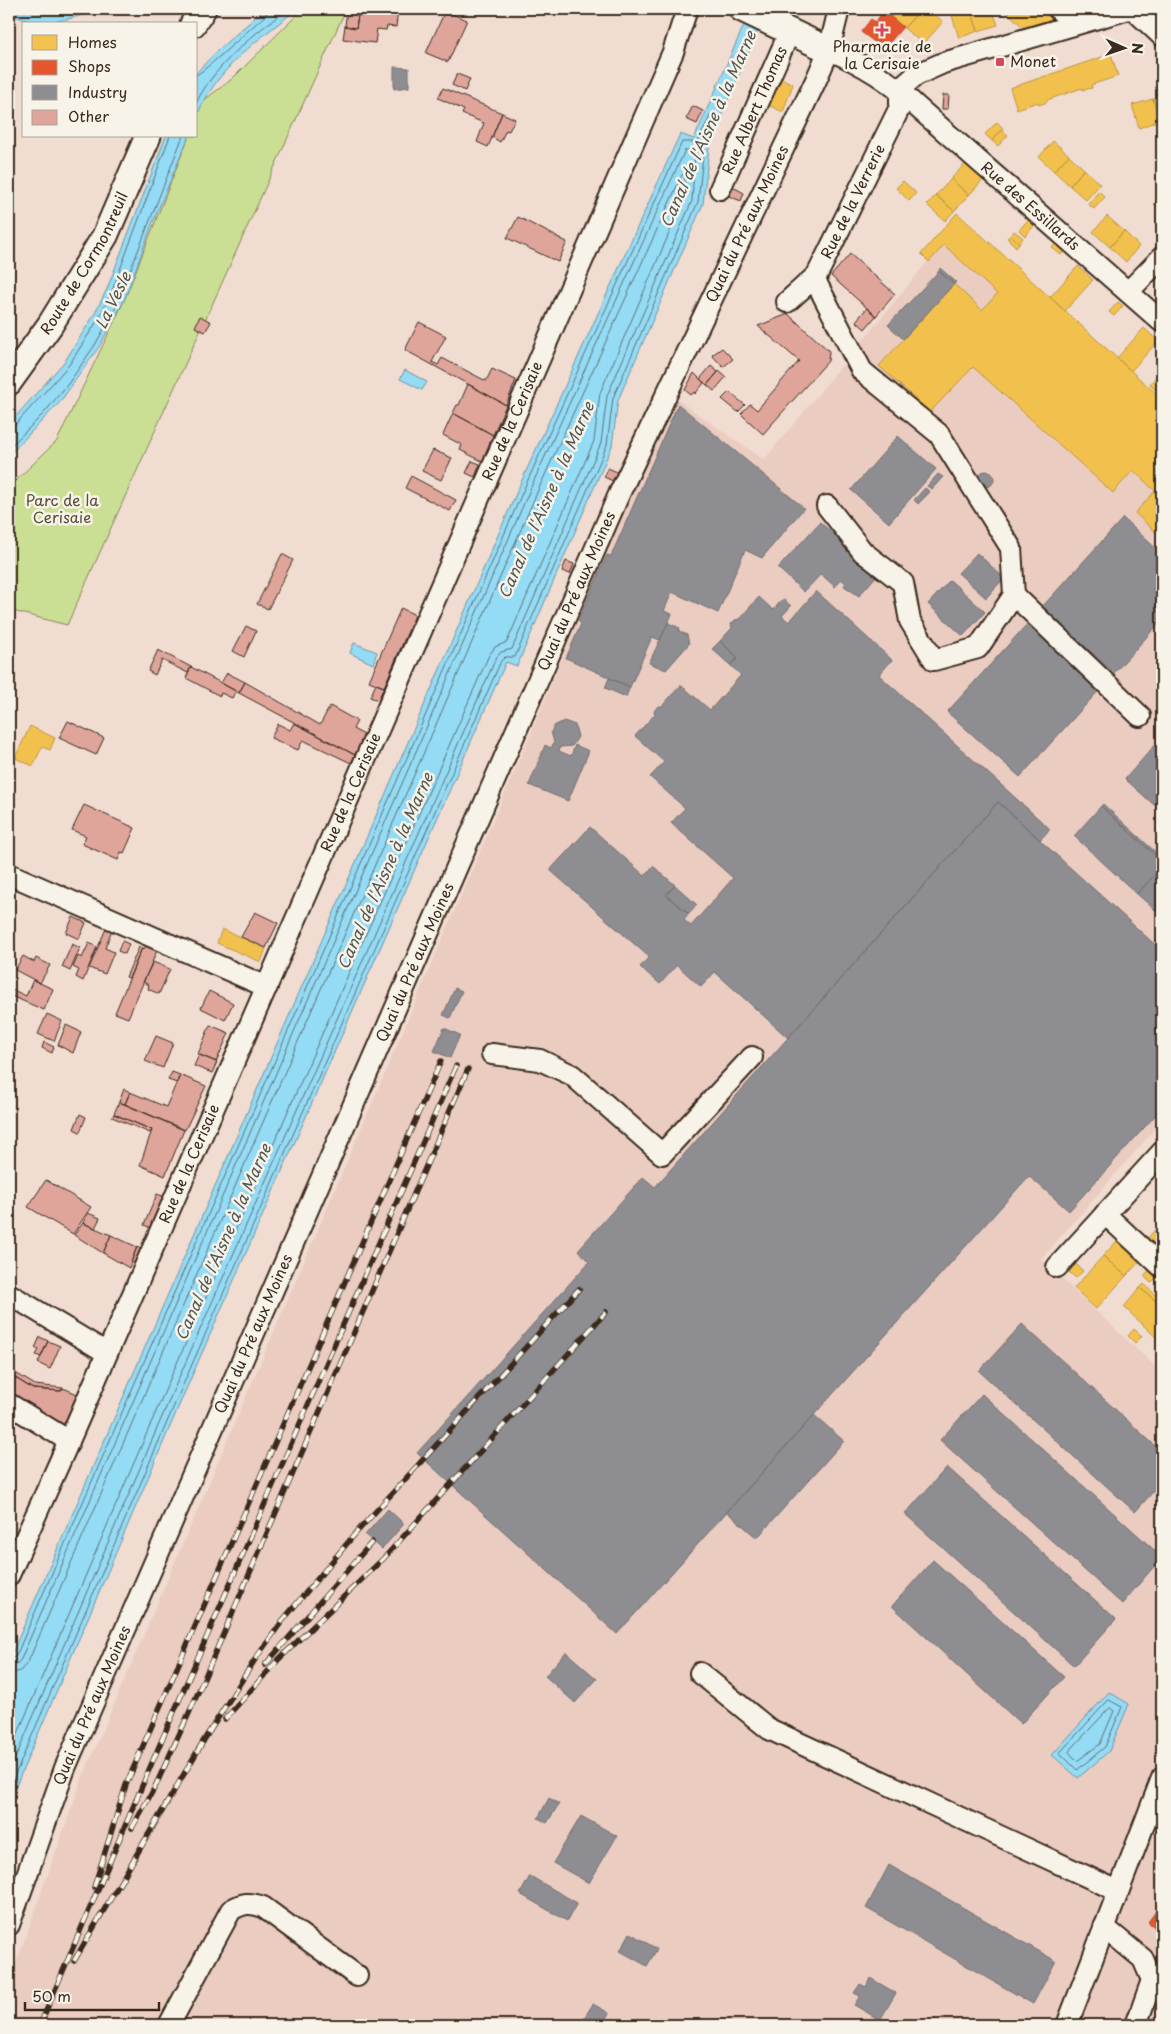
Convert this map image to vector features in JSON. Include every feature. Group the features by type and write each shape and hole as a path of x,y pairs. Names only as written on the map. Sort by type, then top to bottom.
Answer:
{"main road":[{"path":"193,22 202,9"},
{"path":"742,9 788,30"},
{"name":"Rue Albert Thomas","path":"788,30 829,50"},
{"name":"Route de Cormontreuil","path":"9,382 50,325 105,236 147,138"}],"street":[{"name":"Rue de la Cerisaie","path":"9,1575 69,1442 673,52 687,9"},
{"name":"Quai du Pré aux Moines","path":"9,1926 68,1759 612,510 829,50 839,9"},
{"path":"1058,9 1076,24"},
{"path":"900,89 916,74 942,63 1131,9 1162,36"},
{"name":"Rue Albert Thomas","path":"720,189 788,30"},
{"name":"Rue Albert Thomas","path":"829,50 846,57 900,89"},
{"name":"Rue de la Verrerie","path":"787,302 814,278 900,107 900,89"},
{"name":"Rue des Essillards","path":"900,89 916,106 1129,291 1162,322"},
{"path":"1129,291 1162,257"},
{"path":"814,278 862,371 939,434 1011,548 1014,595 978,648 934,660 910,621 903,582 863,552 827,506"},
{"path":"1014,595 1140,716"},
{"path":"9,874 267,987"},
{"path":"492,1054 540,1060 572,1075 662,1154 752,1057"},
{"path":"1057,1267 1105,1214 1161,1158"},
{"path":"1105,1214 1162,1267"},
{"path":"9,1294 107,1353"},
{"path":"9,1404 69,1442"},
{"path":"700,1674 769,1729 1118,1891"},
{"path":"1067,2025 1162,1778"},
{"path":"169,2025 231,1910 242,1904 253,1903 263,1907 357,1976"},
{"path":"1104,1927 1143,1959 1152,1980 1136,2025"}],"shaded area":[{"path":"957,226 1162,408 1162,1121 1041,1259 1162,1373 1162,2025 9,2025 9,1983 82,1779 536,721 672,396 764,460"}],"green space":[{"name":"Parc de la Cerisaie","path":"303,9 346,9 67,625 9,610 9,487 57,441 124,301 188,138 198,138 198,113 203,101 232,79"}],"water":[{"path":"9,9 99,9 65,20 43,22 20,18 9,13"},
{"path":"265,9 297,9 226,70 215,84 198,114 198,71 219,49"},
{"name":"Canal de l'Aisne à la Marne","path":"751,9 767,9 713,135 709,148 703,204 618,400 612,446 517,666 506,662 187,1387 9,1802 9,1660 522,480 680,134 694,139"},
{"path":"767,9 780,9 778,13"},
{"name":"La Vesle","path":"165,138 188,138 153,222 124,301 99,347 60,402 9,455 9,424 65,361 94,315 107,289"},
{"path":"405,370 427,382 422,390 400,379"},
{"path":"354,643 377,652 373,664 350,653"},
{"path":"1109,1692 1129,1704 1109,1751 1078,1778 1052,1755"}],"building: Homes":[{"path":"881,9 913,9 918,13 904,28"},
{"path":"921,9 929,9 943,22 923,44 904,28"},
{"path":"992,9 998,25 978,31 971,10"},
{"path":"1011,9 1047,9 1056,18 1024,28 1007,12"},
{"path":"971,10 978,31 959,38 952,16"},
{"path":"1111,54 1118,76 1091,85 1092,88 1083,90 1082,88 1047,100 1047,102 1039,105 1038,102 1017,109 1010,88"},
{"path":"779,77 793,84 783,112 766,104"},
{"path":"1162,96 1162,120 1160,120 1153,99"},
{"path":"1153,99 1160,120 1139,128 1132,105"},
{"path":"997,122 1003,128 992,141 985,134"},
{"path":"1002,130 1008,135 998,146 992,141"},
{"path":"1053,141 1069,155 1054,171 1039,157"},
{"path":"1069,155 1084,169 1070,186 1054,171"},
{"path":"965,164 983,180 969,195 951,179"},
{"path":"1084,169 1100,184 1086,200 1070,186"},
{"path":"951,179 969,195 954,211 936,195"},
{"path":"903,181 916,193 909,201 896,188"},
{"path":"1099,191 1105,197 1094,209 1088,204"},
{"path":"936,195 954,211 945,221 927,205"},
{"path":"1162,195 1162,212 1154,204"},
{"path":"957,213 1162,399 1162,538 1135,513 1155,491 1133,470 1113,493 973,367 930,412 879,366 954,284 982,310 997,294 944,245 929,262 921,254"},
{"path":"1107,216 1124,231 1110,247 1093,232"},
{"path":"1028,220 1034,226 1025,236 1019,230"},
{"path":"1014,231 1023,238 1019,243 1011,235"},
{"path":"1124,231 1139,246 1126,262 1110,247"},
{"path":"1011,235 1019,243 1016,247 1007,238"},
{"path":"1057,242 1066,250 1061,255 1052,248"},
{"path":"1078,266 1093,280 1065,311 1050,297"},
{"path":"1118,302 1123,306 1114,316 1109,312"},
{"path":"1144,328 1158,341 1131,371 1117,358"},
{"path":"1157,376 1162,382 1155,390 1150,384"},
{"path":"30,726 55,738 50,750 42,747 33,766 15,758"},
{"path":"222,929 266,948 261,962 217,943"},
{"path":"1162,1222 1162,1255 1146,1240"},
{"path":"1117,1241 1140,1261 1126,1276 1103,1256"},
{"path":"1103,1256 1126,1276 1096,1309 1074,1288"},
{"path":"1076,1264 1083,1271 1076,1278 1069,1272"},
{"path":"1150,1269 1158,1276 1151,1283 1144,1276"},
{"path":"1144,1284 1162,1301 1162,1306 1140,1288"},
{"path":"1140,1288 1162,1306 1162,1343 1124,1307"},
{"path":"1134,1329 1142,1336 1135,1343 1128,1336"}],"building: Shops":[{"name":"Pharmacie de la Cerisaie","path":"884,11 903,27 884,49 861,32 871,19 875,22"},
{"path":"1162,1903 1162,1933 1148,1922"}],"building: Industry":[{"path":"394,67 409,68 409,87 394,89"},
{"path":"940,268 956,282 954,284 939,271"},
{"path":"939,271 954,284 903,339 888,325"},
{"path":"678,404 804,508 762,558 745,550 718,613 672,592 664,611 672,614 660,640 652,637 630,687 566,658 581,624 578,621 607,555 611,556"},
{"path":"898,436 936,469 889,523 851,490"},
{"path":"986,471 992,473 994,479 992,485 986,487 980,485 978,479 980,473"},
{"path":"938,474 943,477 932,489 927,486"},
{"path":"925,488 930,492 918,504 914,500"},
{"path":"1123,518 1162,554 1162,620 1114,673 1042,607"},
{"path":"820,522 878,574 859,596 844,586 846,583 841,579 835,587 821,574 804,592 778,568"},
{"path":"977,553 1004,578 986,598 958,573"},
{"path":"950,580 985,612 963,636 928,604"},
{"path":"816,591 892,660 879,675 1050,829 1040,840 998,802 788,1038 715,972 701,987 677,965 660,984 640,967 649,957 550,870 590,827 645,876 653,866 675,885 666,895 689,914 684,920 691,926 733,878 671,823 685,808 650,777 664,762 635,736 655,714 654,711 658,706 662,706 681,685 710,710 741,675 730,665 738,658 720,641 732,628 731,624 739,619 759,597 773,610 783,599 791,606 782,616 789,622"},
{"path":"1030,621 1102,687 1020,777 947,712"},
{"path":"668,623 680,628 679,631 687,635 689,644 666,670 649,663"},
{"path":"720,641 738,658 730,665 712,649"},
{"path":"609,678 630,687 626,697 605,688"},
{"path":"564,721 575,725 578,737 572,746 560,747 559,751 571,756 575,745 589,751 568,801 529,785 545,745 551,748 554,742 551,732 554,726"},
{"path":"1154,746 1162,753 1162,812 1125,779"},
{"path":"998,802 1162,951 1162,1108 1069,1211 1029,1176 617,1634 417,1453 589,1262 578,1250 643,1177 655,1187"},
{"path":"1103,804 1162,858 1162,861 1101,806"},
{"path":"1101,806 1162,861 1162,867 1137,894 1074,836"},
{"path":"1162,867 1162,916 1137,894"},
{"path":"675,885 697,905 689,914 666,895"},
{"path":"455,988 462,991 450,1018 443,1015"},
{"path":"444,1028 460,1035 450,1058 434,1051"},
{"path":"1022,1324 1162,1452 1162,1482 1135,1512 979,1371"},
{"path":"982,1394 1162,1557 1122,1604 940,1440"},
{"path":"814,1415 844,1441 757,1538 727,1512"},
{"path":"947,1467 1116,1619 1074,1666 905,1514"},
{"path":"388,1509 404,1524 382,1549 365,1535"},
{"path":"933,1560 1064,1677 1021,1724 892,1606"},
{"path":"566,1652 597,1679 575,1703 545,1676"},
{"path":"549,1798 559,1804 547,1823 538,1818"},
{"path":"581,1816 617,1836 589,1883 553,1863"},
{"path":"889,1865 1056,1961 1033,2004 866,1908"},
{"path":"530,1876 577,1903 567,1921 520,1894"},
{"path":"630,1933 657,1949 647,1966 620,1951"},
{"path":"870,1978 896,1993 880,2020 854,2005 860,1996 854,1993 860,1984 866,1987"},
{"path":"593,2004 609,2013 603,2024 598,2021 596,2025 584,2018"}],"building: Other":[{"path":"347,9 359,9 356,28 345,26"},
{"path":"359,9 398,10 396,27 387,26 386,30 377,29 375,43 343,39 345,26 356,28"},
{"path":"445,11 467,20 448,62 426,53"},
{"path":"457,74 470,79 465,91 452,85"},
{"path":"443,88 502,113 488,147 477,142 484,123 462,114 464,110 438,98"},
{"path":"943,95 949,95 948,109 942,109"},
{"path":"693,106 703,111 697,124 686,119"},
{"path":"502,113 515,119 509,131 506,130 500,142 492,137"},
{"path":"733,187 744,193 741,201 729,196"},
{"path":"518,217 567,242 558,262 507,238"},
{"path":"850,254 895,294 876,316 831,276"},
{"path":"867,308 876,316 865,329 856,321"},
{"path":"788,314 829,351 828,361 763,434 741,414 750,404 757,410 799,361 758,326"},
{"path":"200,316 211,322 205,332 195,327"},
{"path":"419,322 446,336 432,362 438,365 442,358 486,381 492,369 516,380 506,405 405,350"},
{"path":"722,348 733,359 723,367 712,355"},
{"path":"711,366 718,372 707,385 700,379"},
{"path":"719,371 726,377 714,391 707,385"},
{"path":"694,373 704,383 695,394 694,392 691,395 685,390"},
{"path":"468,384 506,405 493,435 453,413 457,405 459,405"},
{"path":"729,392 745,405 738,412 722,399"},
{"path":"453,413 493,435 482,461 460,450 462,445 443,435"},
{"path":"433,450 452,458 441,480 422,471"},
{"path":"472,461 480,464 475,477 466,473"},
{"path":"608,468 617,472 613,481 604,477"},
{"path":"411,476 456,500 450,511 405,488"},
{"path":"282,554 293,560 268,609 257,604"},
{"path":"566,561 574,564 570,574 562,571"},
{"path":"401,608 415,615 384,687 369,681"},
{"path":"246,626 256,631 244,657 233,651"},
{"path":"158,650 191,667 188,673 162,660 155,675 148,671"},
{"path":"191,667 236,691 232,698 221,693 220,696 186,678"},
{"path":"227,673 245,682 239,693 221,683"},
{"path":"245,682 320,725 330,706 357,721 353,729 364,735 355,755 239,693"},
{"path":"376,684 384,687 378,700 370,697"},
{"path":"68,721 104,738 96,755 59,738"},
{"path":"294,723 355,755 351,763 303,740 298,750 271,738 278,724 290,730"},
{"path":"84,805 135,828 124,853 121,852 118,860 82,844 86,836 72,830"},
{"path":"255,912 278,923 266,948 241,937"},
{"path":"73,917 86,923 79,939 66,933"},
{"path":"108,924 113,927 105,948 114,952 105,974 89,968"},
{"path":"122,941 129,944 125,954 118,951"},
{"path":"148,942 159,946 128,1018 115,1013 142,948 144,949"},
{"path":"89,943 97,947 83,981 76,977 79,970 73,967 78,956 82,958"},
{"path":"72,944 80,948 70,971 62,967"},
{"path":"139,947 142,948 129,978 126,977"},
{"path":"23,956 34,962 36,958 50,965 40,983 15,970"},
{"path":"153,962 170,969 159,994 148,989 149,985 143,982"},
{"path":"33,980 53,989 44,1010 9,995 9,988 26,996"},
{"path":"209,991 233,1003 225,1020 201,1008"},
{"path":"47,1014 62,1021 54,1041 38,1034"},
{"path":"66,1025 81,1032 73,1053 58,1045"},
{"path":"210,1025 229,1033 216,1062 198,1054"},
{"path":"156,1036 173,1043 163,1068 145,1061"},
{"path":"44,1042 54,1047 52,1053 42,1048"},
{"path":"199,1055 217,1062 212,1073 194,1066"},
{"path":"172,1072 180,1075 177,1083 168,1080"},
{"path":"180,1075 206,1086 185,1130 125,1104 130,1092 166,1107"},
{"path":"124,1089 130,1092 125,1104 119,1102"},
{"path":"119,1102 184,1130 165,1176 140,1165 152,1130 114,1114"},
{"path":"80,1114 86,1117 80,1132 74,1129"},
{"path":"114,1114 152,1130 150,1133 112,1117"},
{"path":"46,1180 91,1207 73,1234 28,1207"},
{"path":"157,1194 165,1197 151,1228 144,1225"},
{"path":"88,1213 100,1218 95,1228 83,1223"},
{"path":"83,1223 111,1235 103,1253 74,1235"},
{"path":"111,1235 137,1247 129,1268 103,1253"},
{"path":"137,1247 142,1249 136,1264 131,1262"},
{"path":"40,1337 48,1341 41,1357 36,1355 39,1350 35,1348"},
{"path":"48,1341 60,1346 50,1369 38,1363"},
{"path":"9,1369 35,1385 63,1388 61,1391 33,1389 9,1374"},
{"path":"9,1374 33,1389 61,1391 63,1388 80,1395 65,1429 9,1392"}],"railway":[{"path":"94,1887 126,1785 441,1061"},
{"path":"40,2025 160,1744 456,1066"},
{"path":"132,1828 155,1787 190,1711 468,1069"},
{"path":"74,1961 204,1740 256,1658 283,1620 355,1534 579,1289"},
{"path":"225,1719 279,1659 384,1558 606,1312"},
{"path":"265,1665 372,1542"}],"place":[{"name":"Pharmacie de la Cerisaie","path":"882,30"},
{"name":"Monet","path":"1000,62"}]}
